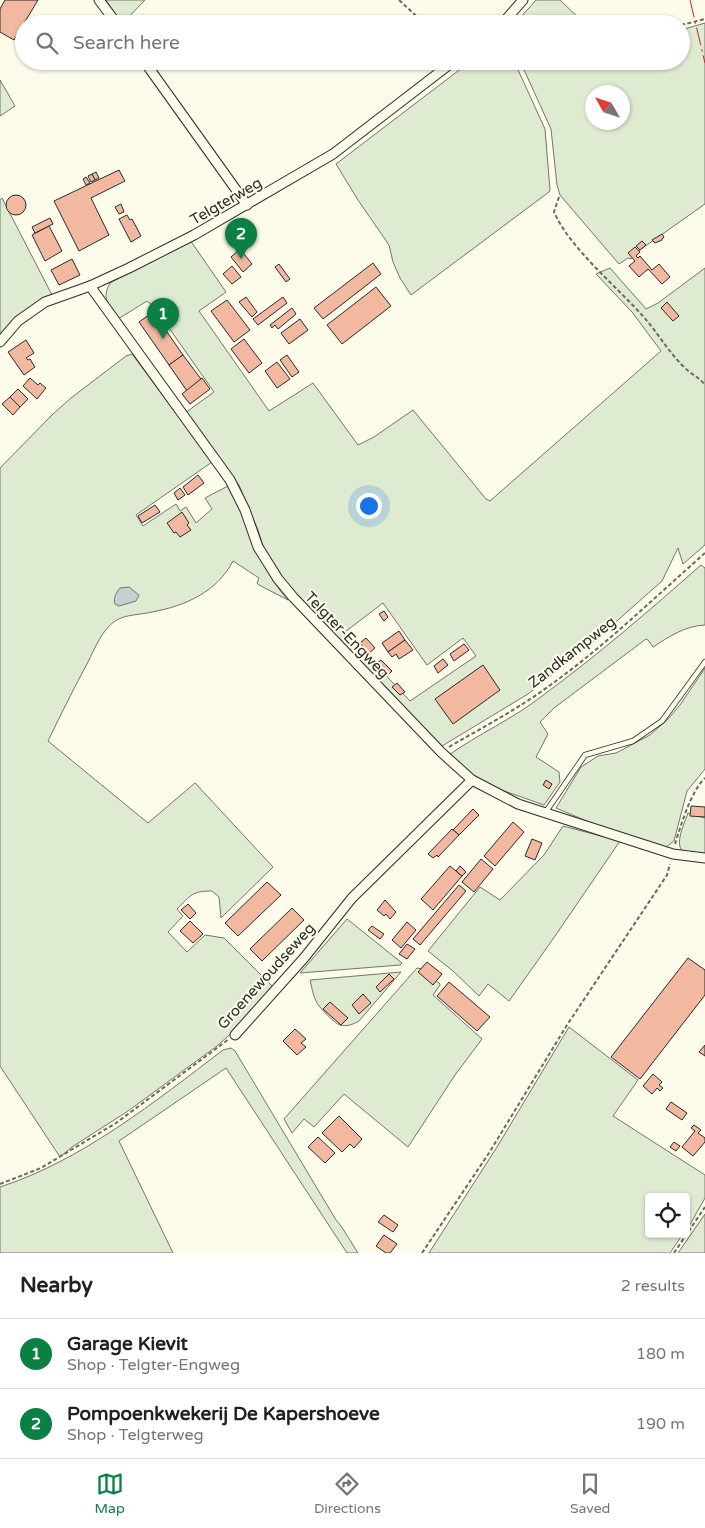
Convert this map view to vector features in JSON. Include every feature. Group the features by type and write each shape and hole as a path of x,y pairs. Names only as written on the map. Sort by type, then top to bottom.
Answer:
{"street":[{"path":"99,0 110,15"},
{"path":"510,15 523,0"},
{"path":"150,70 247,205"},
{"name":"Telgterweg","path":"0,342 18,321 45,302 90,286 194,235 333,154 442,70"},
{"name":"Telgter-Engweg","path":"90,286 230,480 258,547 278,579 441,752 472,780 518,804 673,854 705,858"},
{"name":"Groenewoudseweg","path":"235,1035 304,958 352,898 472,780"}],"lane":[{"path":"545,813 585,755 633,742 662,721 705,662"}],"path":[{"path":"399,0 415,15"},
{"path":"690,23 705,19"},
{"path":"559,197 554,212 559,223 577,246 643,316 671,353 686,369 700,378 705,385"},
{"name":"Zandkampweg","path":"441,752 525,702 556,681 638,615 705,553"},
{"path":"422,1253 489,1153 567,1025 667,875 686,812 700,783 705,778"},
{"name":"Groenewoudseweg","path":"0,1184 41,1168 116,1123 235,1035"},
{"path":"674,1253 705,1207"}],"green space":[{"path":"106,0 145,0 131,15 116,15"},
{"path":"536,0 560,0 576,15 522,15"},
{"path":"705,23 705,204 637,252 631,259 628,258 619,264 560,195 557,185 551,129 524,70 690,70 690,27"},
{"path":"459,70 518,70 545,129 550,190 411,295 400,278 393,262 389,245 336,164"},
{"path":"0,80 15,106 0,116"},
{"path":"2,198 52,295 23,312 0,336 0,200"},
{"path":"190,240 226,292 199,311 269,411 313,383 358,445 374,437 413,410 486,499 490,501 661,351 632,312 596,274 610,268 646,309 658,303 705,268 705,545 683,564 678,548 662,581 592,643 528,694 442,746 434,741 285,582 264,549 239,485 185,413 214,392 155,308 147,301 118,319 106,298 110,283","holes":["383,603 427,665 463,638 476,656 410,701 345,632"]},
{"path":"132,354 212,462 136,515 143,526 176,504 180,511 186,507 196,523 212,509 205,498 228,486 267,570 288,600 259,585 257,583 259,578 233,561 218,581 199,596 176,606 128,616 115,621 106,629 99,640 48,741 148,823 195,783 273,867 221,918 219,897 212,891 192,895 177,909 183,916 168,932 187,952 205,935 224,938 274,988 236,1029 217,1046 128,1111 72,1147 60,1157 0,1066 0,468 71,398 126,356"},
{"path":"701,565 705,568 705,625 672,635 653,647 646,639 554,708 540,722 548,734 536,757 559,772 560,782 544,805 496,788 465,770 449,755 531,704 583,665"},
{"path":"705,668 705,769 687,791 674,841 666,847 596,825 556,808 581,767 598,756 616,753 650,735 680,705"},
{"path":"688,813 705,818 705,854 686,853 681,849 680,839"},
{"path":"563,826 620,841 509,1001 488,984 479,996 453,971 428,951 480,887 500,900 544,855"},
{"path":"347,919 402,963 400,965 300,973"},
{"path":"417,968 422,969 440,984 433,995 482,1039 455,1075 408,1147 344,1094 314,1127 304,1119 292,1133 284,1119"},
{"path":"401,972 359,1021 345,1026 334,1022 319,1006 314,998 310,980"},
{"path":"569,1027 638,1080 613,1116 705,1175 705,1198 690,1224 690,1193 645,1193 645,1238 680,1238 670,1253 429,1253 497,1147"},
{"path":"231,1048 235,1051 336,1220 358,1253 347,1253 226,1068 119,1141 173,1253 0,1253 0,1187 30,1176 88,1146 144,1109 223,1050"},
{"path":"705,1214 705,1253 678,1253"}],"shaded area":[{"path":"129,587 139,595 136,601 119,606 115,604 115,596 120,588"}],"building":[{"path":"5,0 38,0 29,15 15,15 14,40 0,32 0,9"},
{"path":"119,170 125,181 91,198 109,235 79,251 54,201"},
{"path":"96,172 99,178 95,180 92,174"},
{"path":"92,174 95,180 91,182 88,176"},
{"path":"86,177 90,183 86,185 83,179"},
{"path":"12,195 20,195 26,201 26,209 20,215 12,215 6,209 6,201"},
{"path":"121,204 124,212 119,214 115,207"},
{"path":"127,215 130,220 132,219 141,236 131,242 119,219"},
{"path":"50,218 53,224 35,233 32,227"},
{"path":"49,226 62,251 45,261 32,235"},
{"path":"662,234 664,237 662,240 655,243 652,240"},
{"path":"642,241 646,245 640,250 636,246"},
{"path":"635,247 640,252 636,256 638,258 640,256 652,270 659,264 670,277 662,284 648,269 639,277 629,266 635,261 628,253"},
{"path":"240,249 252,264 243,272 231,257"},
{"path":"72,259 80,275 59,285 51,270"},
{"path":"373,263 381,274 323,319 314,308"},
{"path":"279,264 290,279 286,282 275,267"},
{"path":"232,266 241,277 232,284 223,274"},
{"path":"376,287 391,306 342,344 327,325"},
{"path":"246,297 257,312 252,317 239,302"},
{"path":"283,297 287,303 258,325 253,319"},
{"path":"227,300 250,330 234,342 211,311"},
{"path":"667,302 679,316 673,321 661,308"},
{"path":"292,308 296,314 278,329 275,325 272,328 270,325"},
{"path":"153,312 183,355 169,365 139,322"},
{"path":"300,319 308,330 289,344 281,333"},
{"path":"244,339 262,363 249,373 231,349"},
{"path":"26,340 34,353 26,358 30,359 35,367 24,375 8,352"},
{"path":"183,355 201,379 187,391 169,365"},
{"path":"287,355 299,372 292,377 280,360"},
{"path":"277,362 290,379 277,388 265,371"},
{"path":"30,378 38,385 40,383 46,388 37,399 23,386"},
{"path":"202,378 210,389 190,404 182,394"},
{"path":"18,389 28,399 20,407 10,397"},
{"path":"10,397 20,407 13,415 2,404"},
{"path":"198,475 204,483 188,495 183,487"},
{"path":"180,488 185,495 178,500 174,493"},
{"path":"155,505 160,512 142,523 138,516"},
{"path":"182,512 191,530 180,537 176,532 174,533 167,523"},
{"path":"384,611 388,617 384,621 379,614"},
{"path":"399,631 405,640 388,652 382,643"},
{"path":"366,638 375,648 368,654 360,643"},
{"path":"405,640 413,650 399,659 396,654 392,657 388,652"},
{"path":"464,644 469,650 454,661 450,654"},
{"path":"443,659 448,665 438,673 434,666"},
{"path":"381,660 392,671 386,677 374,665"},
{"path":"483,665 500,690 453,724 435,699"},
{"path":"397,683 405,692 400,695 392,687"},
{"path":"546,780 552,784 549,789 543,785"},
{"path":"691,806 705,807 705,817 690,816"},
{"path":"473,809 479,815 459,835 453,830"},
{"path":"513,822 524,832 495,866 484,856"},
{"path":"452,829 459,835 438,857 437,855 433,858 428,854"},
{"path":"532,839 542,843 535,860 525,856"},
{"path":"481,859 493,869 474,892 462,882"},
{"path":"450,866 462,876 433,910 421,899"},
{"path":"460,866 466,872 462,876 456,871"},
{"path":"267,882 281,895 238,936 225,923"},
{"path":"459,885 466,891 420,945 413,939"},
{"path":"385,900 396,912 390,919 386,914 384,916 377,910"},
{"path":"188,904 196,913 190,919 181,910"},
{"path":"292,908 304,920 262,961 250,949"},
{"path":"190,921 203,934 193,943 180,931"},
{"path":"407,922 416,930 401,948 392,940"},
{"path":"372,926 384,934 380,939 368,930"},
{"path":"407,944 415,949 407,959 399,954"},
{"path":"688,958 705,970 705,995 640,1079 611,1057"},
{"path":"427,962 442,974 433,985 418,972"},
{"path":"389,974 394,979 380,992 376,987"},
{"path":"449,982 490,1017 477,1031 437,996"},
{"path":"363,994 371,1003 359,1014 352,1005"},
{"path":"330,1002 348,1018 341,1025 323,1009"},
{"path":"295,1029 306,1039 301,1043 306,1047 297,1055 283,1041"},
{"path":"705,1045 705,1056 699,1052"},
{"path":"653,1074 662,1082 659,1085 663,1088 660,1091 657,1088 652,1094 643,1086"},
{"path":"671,1102 687,1113 682,1120 666,1109"},
{"path":"339,1116 362,1139 354,1148 350,1144 342,1152 322,1133"},
{"path":"694,1125 701,1130 698,1133 705,1138 705,1142 693,1156 682,1147 695,1131 691,1128"},
{"path":"318,1137 335,1153 325,1163 308,1147"},
{"path":"674,1142 680,1146 676,1151 670,1147"},
{"path":"384,1215 398,1225 393,1232 378,1222"},
{"path":"384,1235 397,1244 390,1253 386,1253 376,1246"}],"power":[{"path":"690,0 705,63"}],"place":[{"name":"Pompoenkwekerij De Kapershoeve","path":"241,259"},
{"name":"Garage Kievit","path":"163,339"}]}
